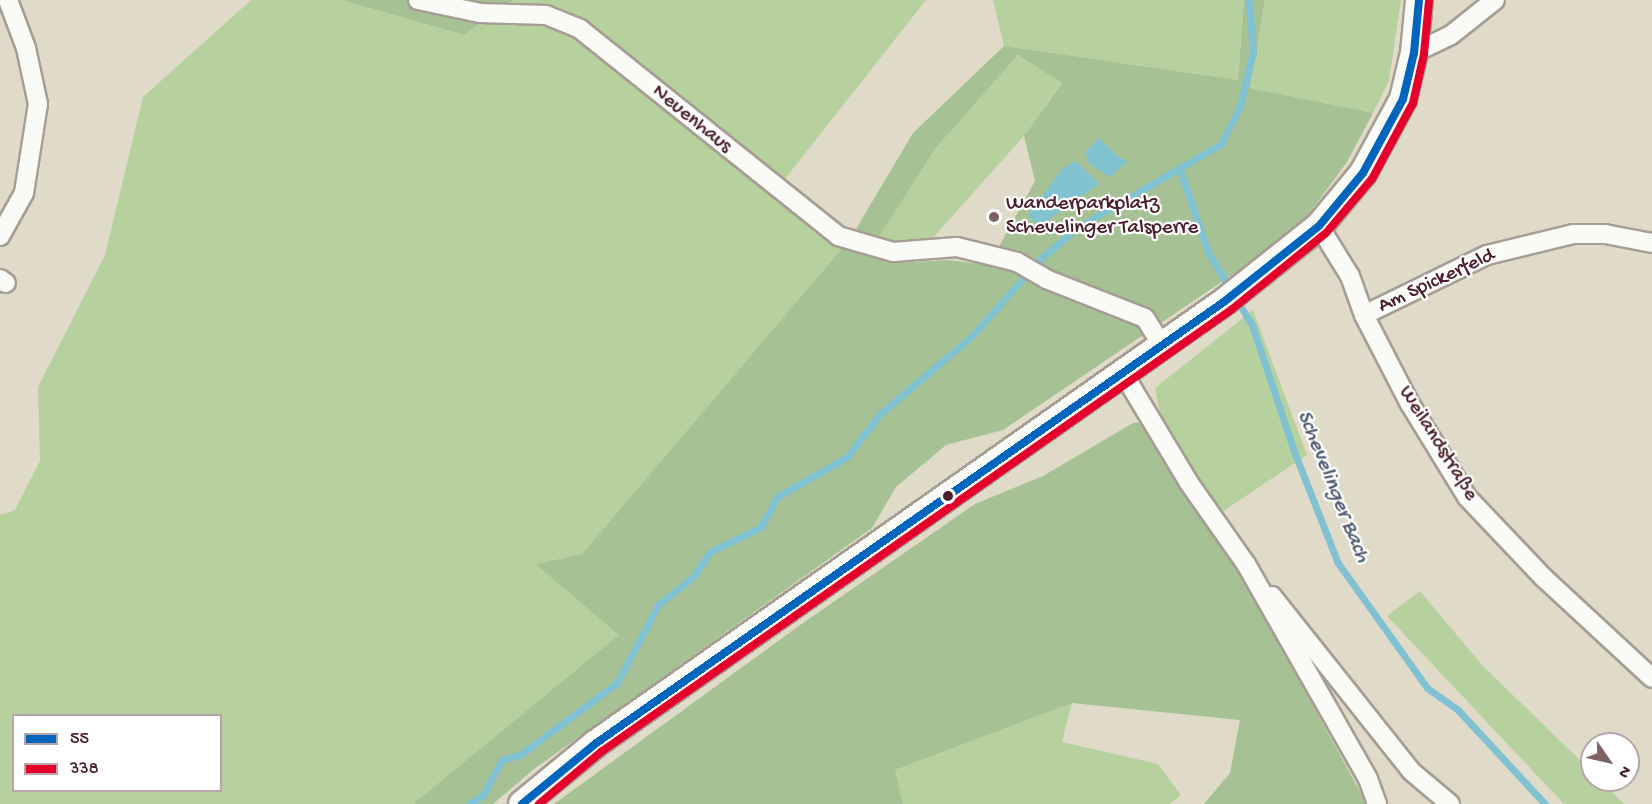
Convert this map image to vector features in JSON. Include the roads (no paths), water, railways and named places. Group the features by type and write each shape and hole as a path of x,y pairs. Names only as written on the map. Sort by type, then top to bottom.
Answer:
{"main road":[{"path":"522,804 595,744 1235,293 1319,226 1363,172 1386,134 1403,99 1414,53 1419,0"}],"street":[{"path":"0,236 24,193 38,104 26,48 9,0"},
{"name":"Neuenhaus","path":"418,0 480,13 546,15 580,29 838,236 893,252 957,247 1017,262 1046,279 1145,318 1162,345"},
{"path":"1414,53 1451,35 1496,0"},
{"name":"Weilandstraße","path":"1319,226 1350,276 1364,315 1410,404 1467,497 1544,578 1652,678"},
{"name":"Am Spickerfeld","path":"1364,315 1487,255 1573,234 1605,234 1652,243"},
{"path":"1123,373 1189,483 1246,564 1411,771 1450,804"},
{"path":"1246,564 1368,779 1377,804"}],"water":[{"path":"1099,138 1117,156 1128,161 1110,177 1089,163 1085,153"},
{"path":"1076,161 1099,184 1039,226 1028,216 1063,168"}],"waterway":[{"path":"469,804 483,795 502,760 520,755 617,683 658,605 693,577 710,552 761,527 777,497 847,457 880,414 973,335 1040,259 1078,227 1221,144 1240,106 1253,52 1249,0"},
{"name":"Schevelinger Bach","path":"1179,167 1208,252 1230,289"},
{"name":"Schevelinger Bach","path":"1236,299 1252,325 1295,454 1338,563 1427,688 1458,710 1545,804"}],"place":[{"name":"Wanderparkplatz Schevelinger Talsperre","path":"994,217"}]}
